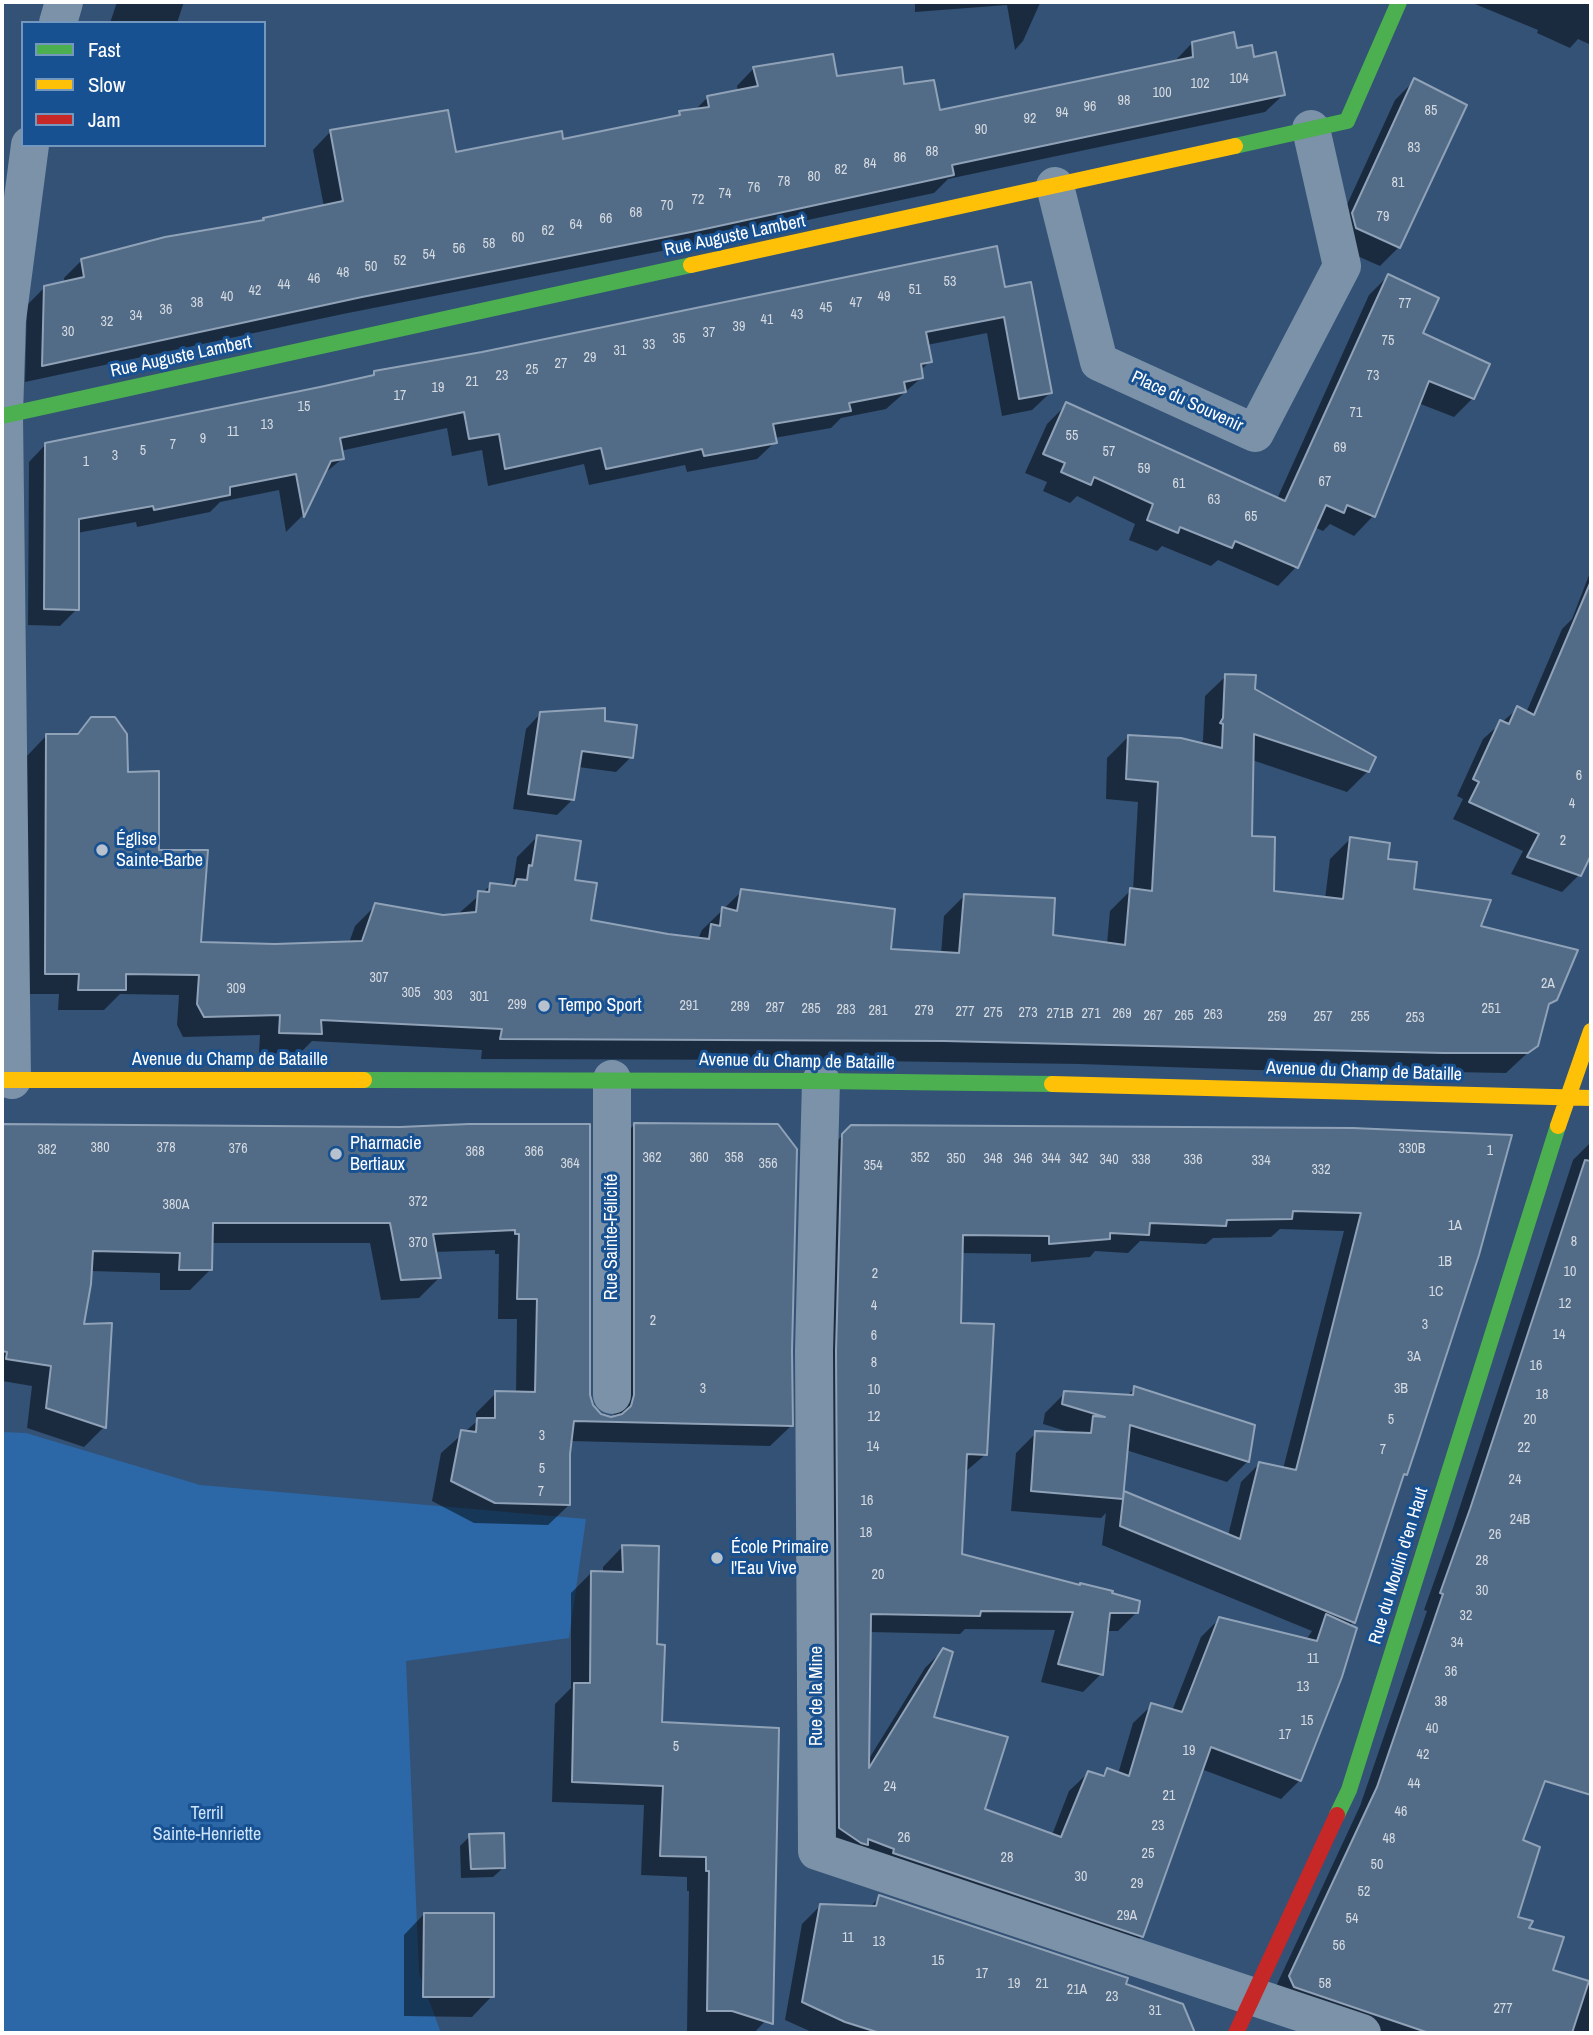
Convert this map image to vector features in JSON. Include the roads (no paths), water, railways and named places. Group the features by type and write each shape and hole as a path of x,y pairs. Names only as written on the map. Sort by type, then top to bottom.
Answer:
{"street":[{"path":"59,21 64,2"},
{"name":"Rue Auguste Lambert","path":"3,415 1347,121 1399,2"},
{"name":"Place du Souvenir","path":"1055,186 1099,362 1255,433 1342,266 1311,129"},
{"path":"7,1080 3,415 7,320 30,147"},
{"name":"Rue du Moulin d'en Haut","path":"1236,2033 1349,1790 1567,1097 1591,1031"},
{"name":"Rue Sainte-Félicité","path":"612,1079 612,1395"},
{"name":"Avenue du Champ de Bataille","path":"7,1080 821,1081 1173,1086 1591,1098"},
{"name":"Rue de la Mine","path":"821,1081 814,1351 817,1851 1254,1997"},
{"path":"1254,1997 1362,2033"}],"place":[{"name":"Église Sainte-Barbe","path":"102,850"},
{"name":"Tempo Sport","path":"544,1006"},
{"name":"Pharmacie Bertiaux","path":"336,1154"},
{"name":"École Primaire l'Eau Vive","path":"717,1558"}],"park label":[{"name":"Terril Sainte-Henriette","path":"207,1824"}]}
